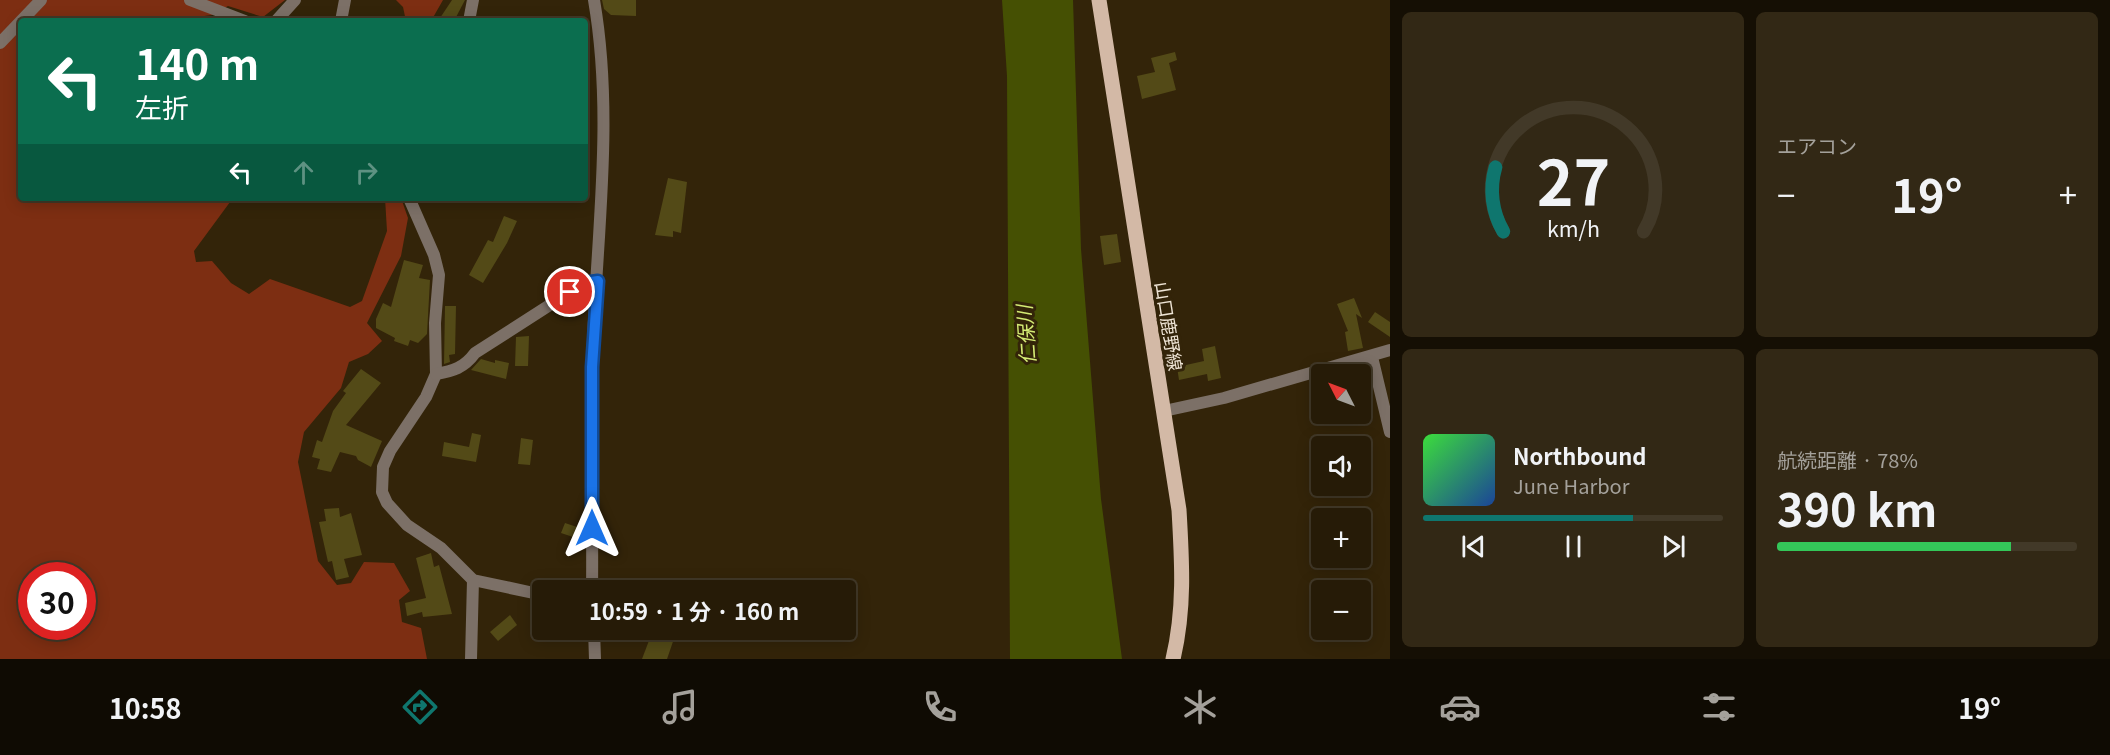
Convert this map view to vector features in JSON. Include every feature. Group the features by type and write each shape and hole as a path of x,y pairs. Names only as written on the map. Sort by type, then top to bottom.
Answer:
{"main road":[{"name":"山口鹿野線","path":"1099,0 1179,510 1182,577 1180,628 1173,659"}],"street":[{"path":"24,18 41,0"},
{"path":"190,0 237,18"},
{"path":"279,18 295,0"},
{"path":"342,18 345,0"},
{"path":"470,18 473,0"},
{"path":"592,580 592,367 604,164 603,79 594,0"},
{"path":"0,43 18,24"},
{"path":"410,201 434,255 439,276 435,323 436,374 426,397 390,451 383,467 382,492 387,503 407,525 441,548 473,580 532,593"},
{"path":"436,374 453,371 466,364 475,353 584,283 598,281"},
{"path":"1164,411 1224,398 1390,350"},
{"path":"1372,357 1390,432"},
{"path":"471,659 473,580"},
{"path":"594,640 595,659"}],"shaded area":[{"path":"0,0 285,0 263,17 228,6 212,15 196,18 18,18 18,201 231,201 194,251 196,262 212,261 231,283 249,294 270,279 350,307 362,301 387,231 385,201 402,201 408,218 401,256 367,323 382,341 368,354 349,362 341,388 304,432 298,462 318,561 337,585 351,583 364,562 394,563 410,591 399,600 402,622 421,628 427,659 0,659"},
{"path":"396,0 443,0 433,18 405,18 403,7"}],"water":[{"name":"仁保川","path":"1002,0 1073,0 1081,249 1101,499 1122,659 1010,659 1007,76"}],"building":[{"path":"452,0 465,0 456,18 440,18"},
{"path":"602,0 636,0 636,16 611,15 604,9"},
{"path":"1175,52 1177,60 1169,63 1176,90 1142,99 1137,76 1155,72 1151,58"},
{"path":"668,178 687,182 681,233 673,231 673,237 655,235"},
{"path":"504,216 517,221 507,243 483,283 469,275 488,240 493,242"},
{"path":"1117,234 1121,262 1104,265 1100,236"},
{"path":"404,260 423,265 419,278 430,280 427,334 418,343 410,340 408,346 394,341 395,338 376,328 376,319 383,303 391,307"},
{"path":"1354,298 1362,318 1356,314 1363,348 1348,351 1345,332 1348,331 1337,304"},
{"path":"445,306 456,306 455,354 449,355 450,362 444,364"},
{"path":"1375,312 1390,322 1390,337 1368,322"},
{"path":"529,336 528,366 515,366 516,337"},
{"path":"1215,346 1221,378 1208,381 1207,374 1179,380 1177,367 1204,361 1202,349"},
{"path":"481,359 495,363 495,360 509,363 506,379 471,370"},
{"path":"361,369 381,383 346,425 382,441 371,467 358,460 356,456 340,452 331,472 317,469 320,459 312,457 317,440 322,442 333,411 346,393 343,391"},
{"path":"472,433 481,435 476,462 442,456 444,442 469,447"},
{"path":"521,438 533,440 530,465 518,464"},
{"path":"339,508 340,517 351,513 362,555 344,559 349,577 336,580 332,561 328,562 319,522 326,521 324,509"},
{"path":"565,523 583,529 579,539 561,533"},
{"path":"431,553 434,567 439,565 452,614 423,617 422,612 407,616 405,603 426,598 416,558"},
{"path":"510,615 517,625 498,641 490,632"},
{"path":"649,640 674,640 667,659 642,659"}],"route":[{"path":"570,292 584,283 598,281 592,367 592,528"}]}
